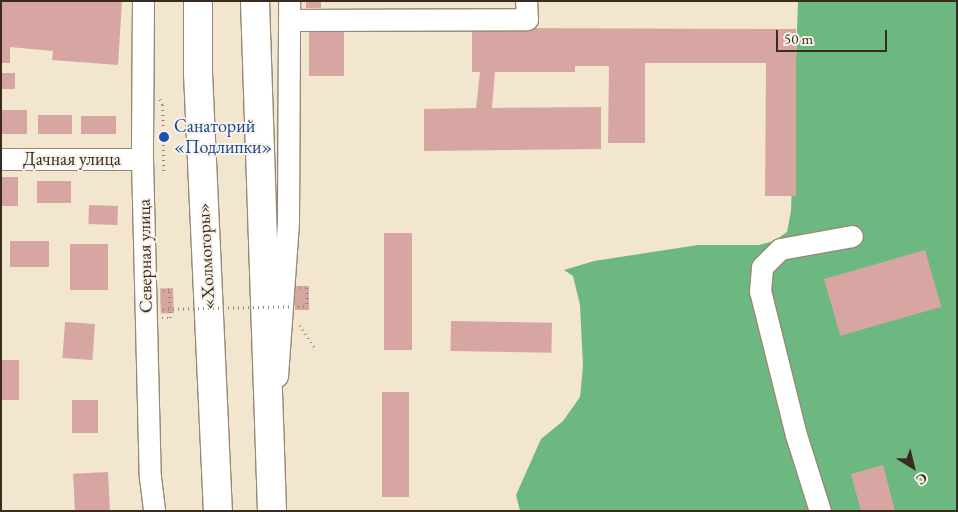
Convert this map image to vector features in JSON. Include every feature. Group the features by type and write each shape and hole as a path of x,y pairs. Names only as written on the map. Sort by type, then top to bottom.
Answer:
{"highway":[{"name":"«Холмогоры»","path":"198,1 199,90 218,511"},
{"path":"255,1 268,460 272,511"}],"street":[{"name":"Северная улица","path":"143,1 142,159 150,477 154,511"},
{"path":"268,460 281,343 288,220 290,11 527,19 526,1"},
{"name":"Дачная улица","path":"1,159 142,159"},
{"path":"820,511 796,435 760,291 762,267 780,249 852,236"}],"path":[{"path":"158,318 170,318 169,290 163,290 163,309 307,306 307,288 299,288 299,295"},
{"path":"299,302 299,310"},
{"path":"300,318 300,327 315,348"}],"green space":[{"path":"798,1 957,1 957,511 520,511 516,495 541,439 563,421 580,397 583,366 580,305 573,276 564,270 594,261 698,245 759,245 774,241 787,232 791,211"}],"building":[{"path":"1,1 122,1 118,65 52,60 53,51 10,47 10,63 1,63"},
{"path":"306,1 321,1 321,8 306,8"},
{"path":"472,28 796,29 796,196 765,196 766,63 645,63 645,143 608,143 609,66 575,66 575,72 495,72 492,108 601,107 601,149 424,151 424,109 476,108 480,72 472,72"},
{"path":"309,32 344,32 344,76 309,76"},
{"path":"1,73 15,73 15,89 1,89"},
{"path":"1,110 27,110 27,134 1,134"},
{"path":"38,115 72,115 72,134 38,134"},
{"path":"81,116 116,116 116,134 81,134"},
{"path":"1,177 18,177 18,206 1,206"},
{"path":"37,181 71,181 71,203 37,203"},
{"path":"89,205 118,206 117,225 88,224"},
{"path":"384,233 412,233 412,350 384,350"},
{"path":"10,241 49,241 49,267 10,267"},
{"path":"70,244 108,244 108,290 70,290"},
{"path":"925,250 941,307 840,336 824,279"},
{"path":"295,286 309,286 309,310 295,310"},
{"path":"160,288 173,288 174,313 161,313"},
{"path":"451,321 552,323 551,353 450,351"},
{"path":"65,322 95,324 92,360 62,358"},
{"path":"1,360 19,360 19,400 1,400"},
{"path":"382,392 409,392 409,497 382,497"},
{"path":"72,400 98,400 98,433 72,433"},
{"path":"883,465 895,511 861,511 851,474"},
{"path":"108,472 110,511 75,511 73,474"}],"place":[{"name":"Санаторий «Подлипки»","path":"164,137"}]}
